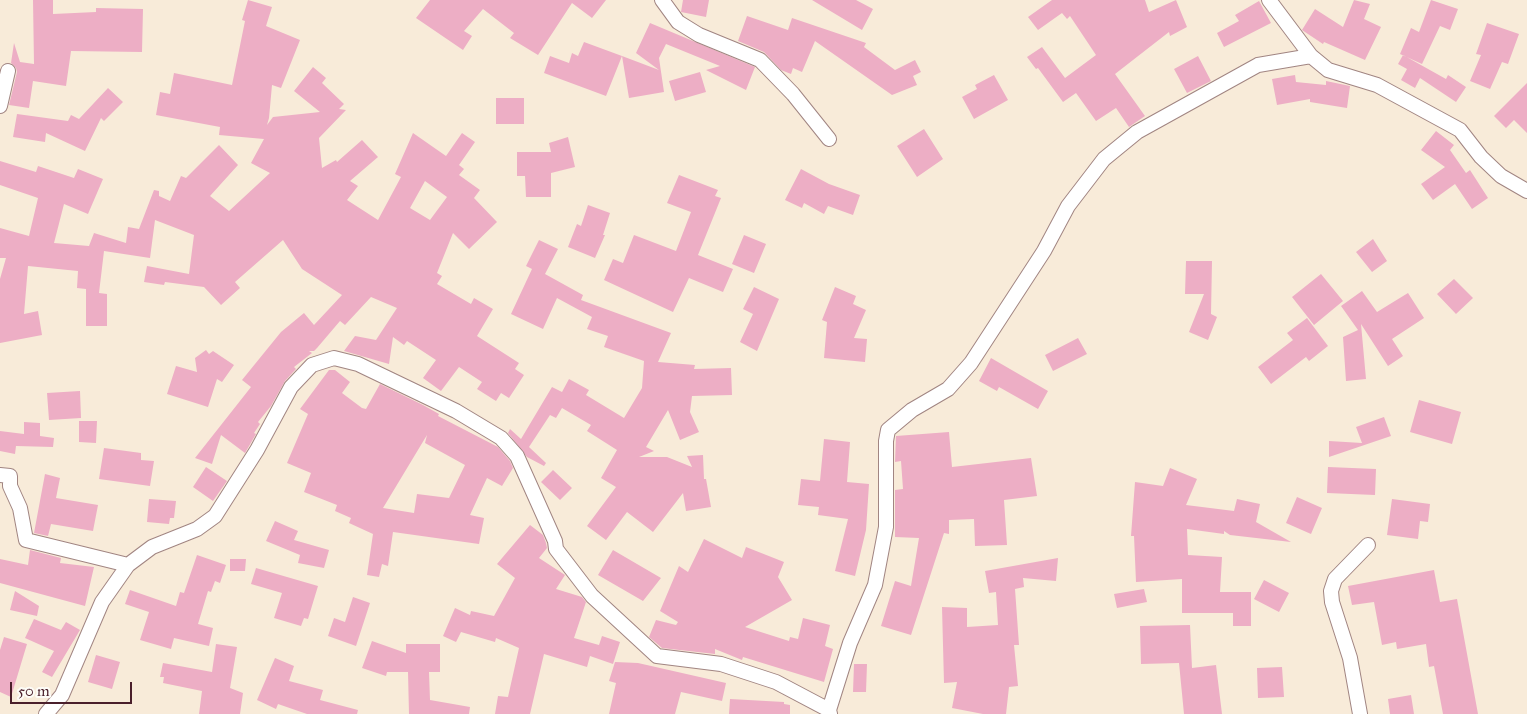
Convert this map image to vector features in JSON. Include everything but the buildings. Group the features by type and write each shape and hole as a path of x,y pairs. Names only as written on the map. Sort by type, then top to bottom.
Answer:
{"street":[{"path":"662,0 678,22 699,36 760,60 793,94 829,139"},
{"path":"1269,0 1311,56 1328,70 1377,85 1460,130 1481,158 1501,176 1527,192"},
{"path":"46,714 62,695 102,602 128,566 152,547 197,530 215,516 257,450 291,387 312,365 334,358 358,364 392,380 456,411 501,438 517,456 555,540 556,549 592,596 657,656 721,664 776,682 830,712 850,643 875,585 886,527 886,441 888,430 912,410 948,389 971,363 1038,259 1068,206 1104,159 1137,132 1258,65 1311,56"},
{"path":"0,106 8,71"},
{"path":"0,475 10,476 10,486 20,508 26,540 128,566"},
{"path":"1360,714 1350,658 1332,602 1331,591 1335,578 1368,545"}]}
